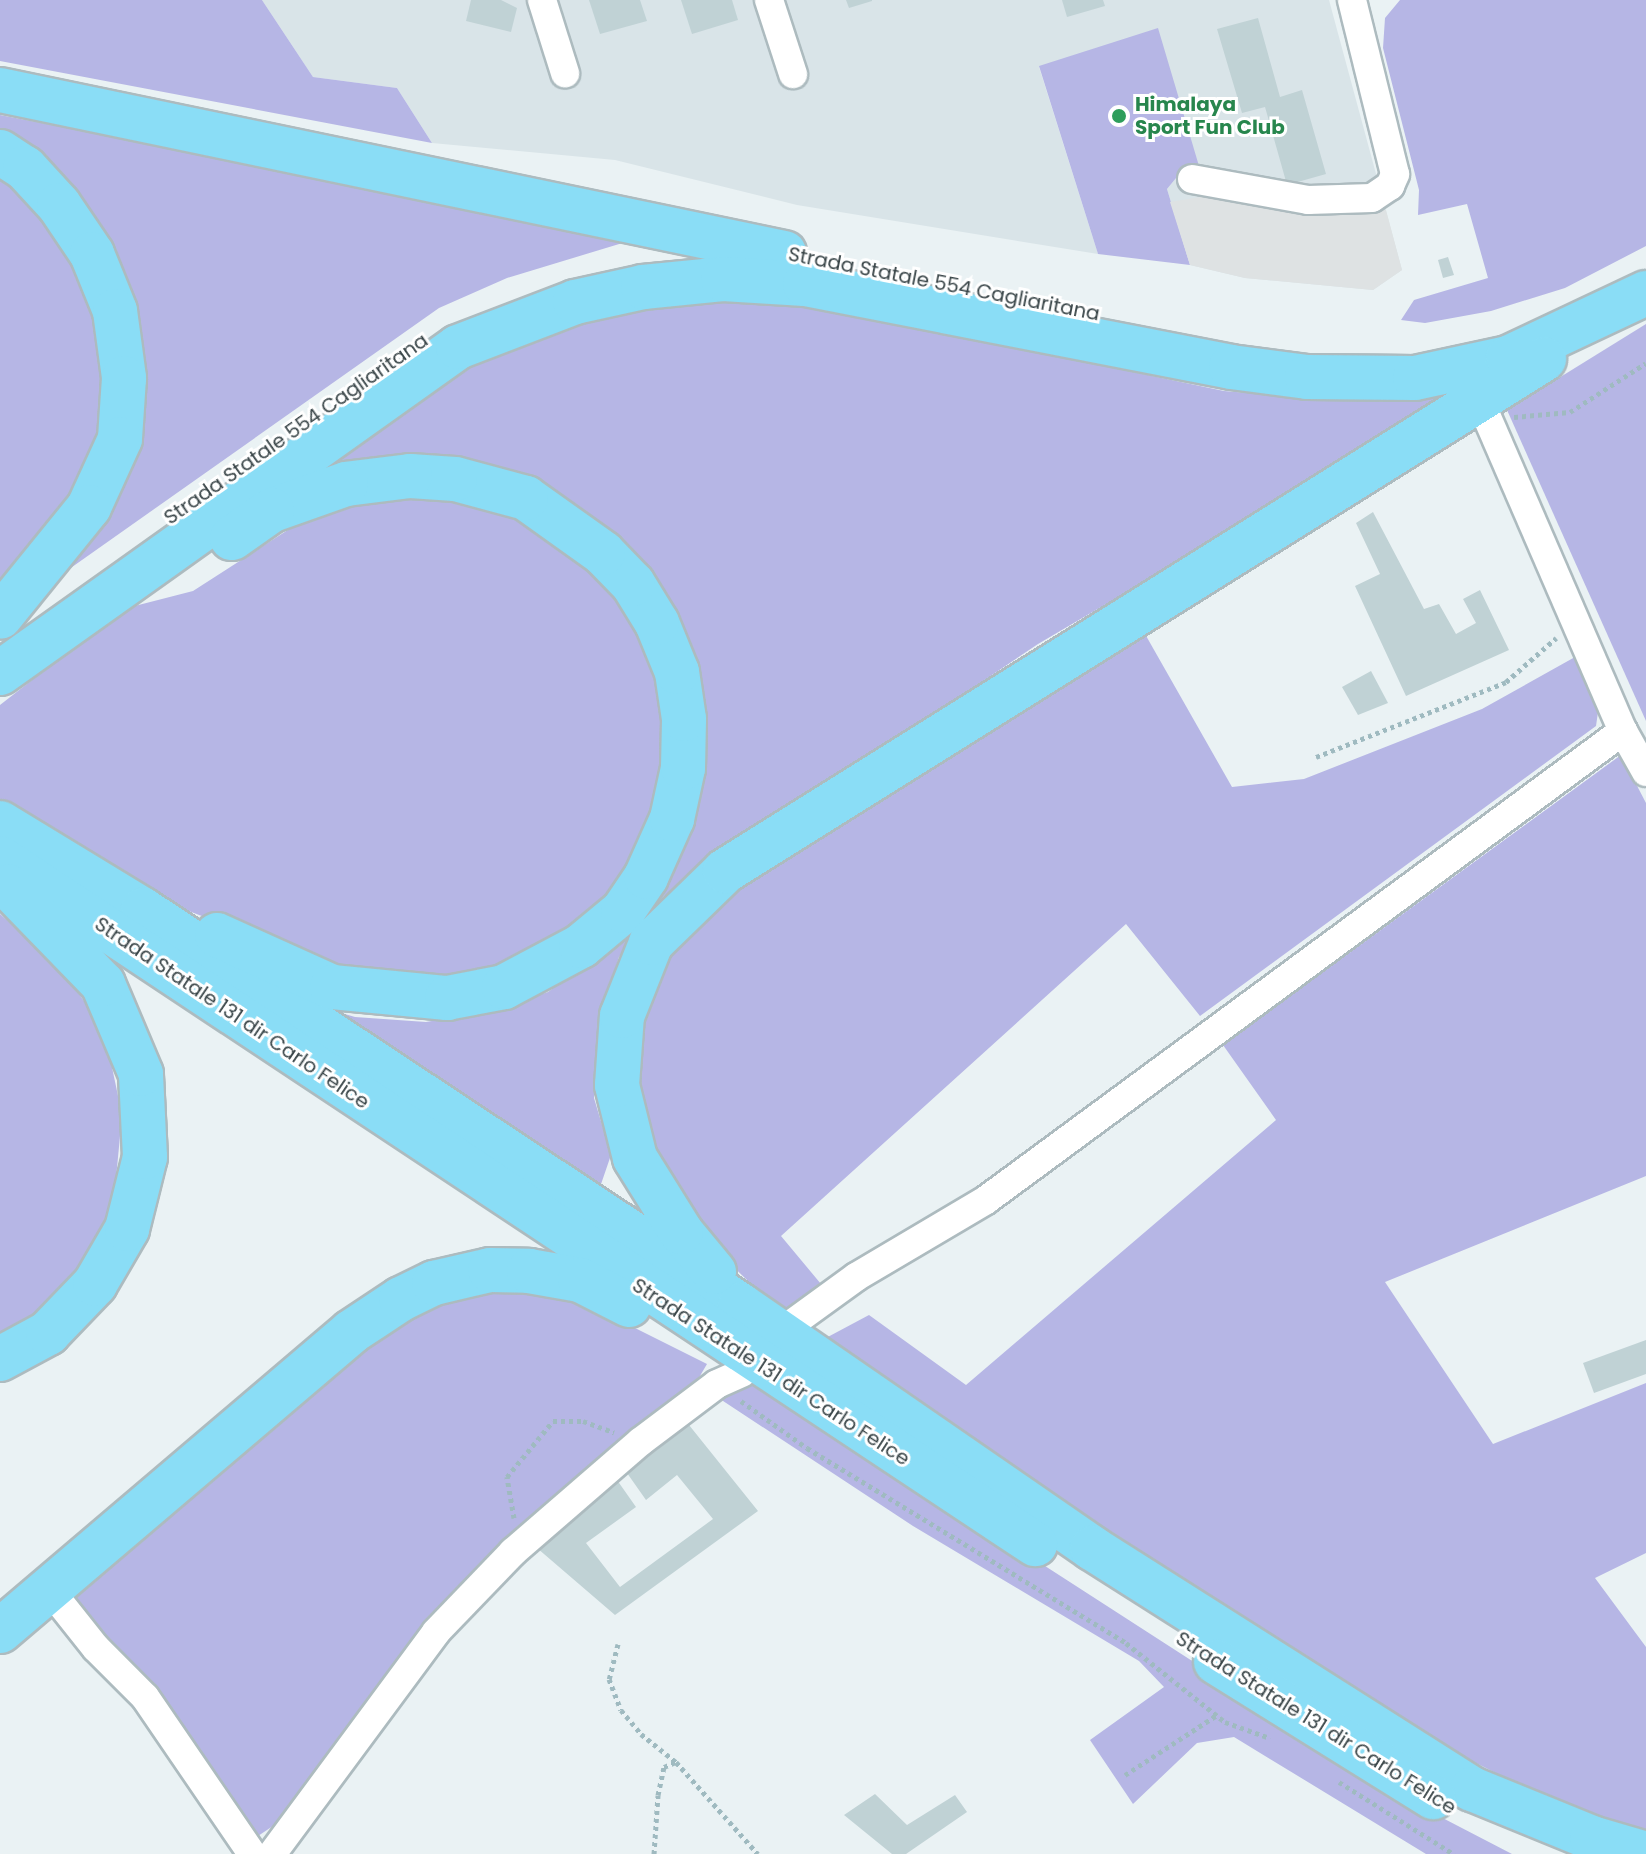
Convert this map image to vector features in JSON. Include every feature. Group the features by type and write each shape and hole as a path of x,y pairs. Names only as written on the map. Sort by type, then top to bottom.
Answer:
{"highway":[{"path":"0,90 784,253"},
{"path":"0,152 25,168 59,205 92,254 115,311 124,378 120,439 89,507 0,617"},
{"name":"Strada Statale 554 Cagliaritana","path":"0,642 396,353 455,318 576,273 710,253 784,253 1293,349 1391,350 1460,341 1534,319 1646,264"},
{"name":"Strada Statale 554 Cagliaritana","path":"0,673 458,347 575,302 643,287 723,279 805,284 1307,377 1415,378 1492,361 1634,300"},
{"path":"740,1305 681,1232 635,1158 617,1085 622,1016 651,943 725,871 1483,407 1634,300"},
{"path":"126,581 189,568 272,510 346,484 410,476 491,486 526,498 572,527 633,584 677,672 684,719 683,768 672,819 646,877 623,911 581,946 504,987 447,998 332,987 231,939 143,910"},
{"name":"Strada Statale 131 dir Carlo Felice","path":"0,823 143,910 740,1305 1092,1548 1472,1789 1592,1838 1646,1854"},
{"name":"Strada Statale 131 dir Carlo Felice","path":"0,858 676,1310 1346,1747 1478,1824 1560,1854"},
{"path":"0,879 103,984 141,1074 145,1157 127,1229 95,1284 48,1333 0,1359"},
{"path":"0,1631 351,1332 434,1283 490,1270 529,1271 580,1280 619,1304 676,1310"}],"street":[{"path":"542,0 565,73"},
{"path":"769,0 793,74"},
{"path":"1192,179 1308,200 1372,198 1390,186 1395,174 1352,0"},
{"path":"1362,36 1368,0"},
{"path":"1483,407 1574,610 1623,731 1646,772"},
{"path":"790,1325 856,1277 986,1200 1623,731"},
{"path":"272,1854 436,1632 526,1541 632,1449 730,1378"},
{"path":"49,1589 96,1648 145,1697 252,1854"}],"path":[{"path":"1483,407 1518,418 1570,412 1646,363"},
{"path":"1316,757 1506,682 1549,648 1574,610"},
{"path":"730,1378 807,1448 1126,1643 1217,1715 1274,1740"},
{"path":"526,1541 508,1507 507,1477 553,1421 597,1425 632,1449"},
{"path":"618,1644 609,1679 621,1710 676,1762 758,1854"},
{"path":"1125,1775 1217,1715"},
{"path":"654,1854 658,1795 664,1767 676,1762"},
{"path":"1337,1780 1454,1854"}],"shaded area":[{"path":"0,0 262,0 313,77 397,88 432,143 0,61"},
{"path":"262,0 1329,0 1402,270 1373,290 1245,278 1190,265 1167,189 1181,172 1199,165 1039,67 1098,254 797,205 615,160 432,143 397,88 313,77"},
{"path":"1400,0 1646,0 1646,246 1565,288 1491,311 1425,323 1401,320 1414,300 1488,278 1467,204 1418,215 1419,190 1383,48 1385,18"},
{"name":"Himalaya Sport Fun Club","path":"1158,28 1199,166 1181,172 1167,189 1190,265 1098,254 1039,66"},
{"path":"0,115 639,238 507,278 439,308 65,572 119,497 135,452 144,397 141,338 131,292 99,226 52,169 0,130"},
{"path":"0,173 69,244 95,303 106,359 102,413 88,472 0,590"},
{"path":"1213,195 1306,213 1386,210 1402,270 1373,290 1245,278 1190,265 1170,202"},
{"path":"712,300 804,303 1224,391 1321,399 1439,389 1447,404 1038,644 664,896 619,957 599,1019 594,1098 611,1155 599,1190 300,1001 355,1017 426,1022 496,1010 548,992 597,956 700,701 534,491 305,482 392,416 482,361 604,317"},
{"path":"1646,324 1646,721 1507,410"},
{"path":"417,493 472,504 527,523 605,580 650,654 662,700 660,783 641,848 608,900 504,978 379,983 178,907 0,806 0,705 123,609 193,591 308,517 353,501"},
{"path":"1145,634 1232,787 1304,779 1482,709 1575,657 1599,705 1596,726 1200,1016 1126,924 781,1236 821,1284 782,1314 713,1247 629,1109 653,957 689,917"},
{"path":"1621,755 1646,803 1646,1176 1385,1282 1493,1444 1646,1383 1646,1553 1595,1578 1646,1647 1646,1830 1551,1801 1403,1726 1117,1543 824,1339 869,1315 966,1385 1276,1120 1223,1045"},
{"path":"0,914 60,967 104,1029 122,1115 115,1189 94,1250 67,1289 0,1343"},
{"path":"477,1292 535,1292 585,1303 707,1364 694,1386 501,1550 282,1820 255,1838 73,1604 72,1588 328,1373 428,1305"},
{"path":"751,1376 1406,1799 1512,1854 1426,1854 1234,1737 1197,1743 1133,1804 1090,1740 1164,1687 1139,1661 913,1526 717,1397"}],"building":[{"path":"471,0 501,0 517,8 511,32 466,21"},
{"path":"589,0 640,0 647,21 600,34"},
{"path":"681,0 732,0 738,20 692,34"},
{"path":"846,0 872,0 872,1 849,8"},
{"path":"1062,0 1103,0 1105,6 1067,17"},
{"path":"1258,18 1280,97 1302,90 1326,174 1287,185 1265,107 1242,113 1217,29"},
{"path":"1448,257 1454,275 1443,278 1438,260"},
{"path":"1373,512 1424,609 1439,604 1456,634 1476,623 1463,599 1480,590 1509,650 1406,696 1355,586 1380,574 1356,523"},
{"path":"1371,671 1388,703 1358,715 1342,687"},
{"path":"1646,1340 1646,1374 1594,1393 1583,1363"},
{"path":"689,1425 758,1511 615,1615 537,1548 617,1480 636,1507 586,1543 620,1587 713,1519 677,1475 646,1500 627,1473"},
{"path":"875,1794 907,1825 955,1795 967,1812 906,1854 892,1854 844,1815"}],"place":[{"name":"Himalaya Sport Fun Club","path":"1119,116"}]}
